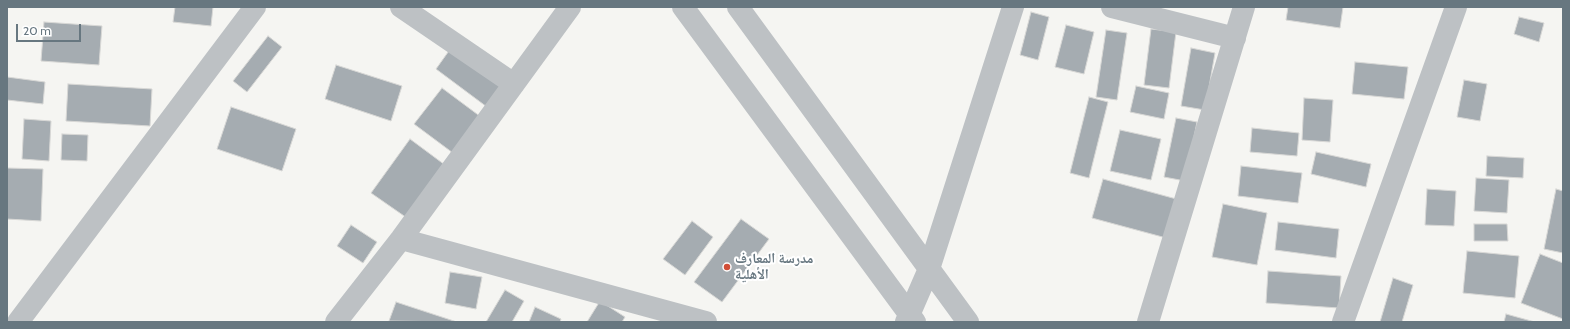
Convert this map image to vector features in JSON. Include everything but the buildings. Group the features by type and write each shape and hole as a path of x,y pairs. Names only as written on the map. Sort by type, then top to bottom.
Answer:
{"street":[{"path":"18,322 255,7"},
{"path":"401,7 514,84"},
{"path":"336,322 400,240 570,7"},
{"path":"683,7 910,319"},
{"path":"738,7 968,322"},
{"path":"910,319 929,269 1014,7"},
{"path":"1112,7 1235,38"},
{"path":"1148,322 1244,7"},
{"path":"1342,322 1456,7"},
{"path":"400,240 706,322"},
{"path":"7,312 15,322"}],"place":[{"name":"مدرسة المعارف الأهلية","path":"727,267"}]}
